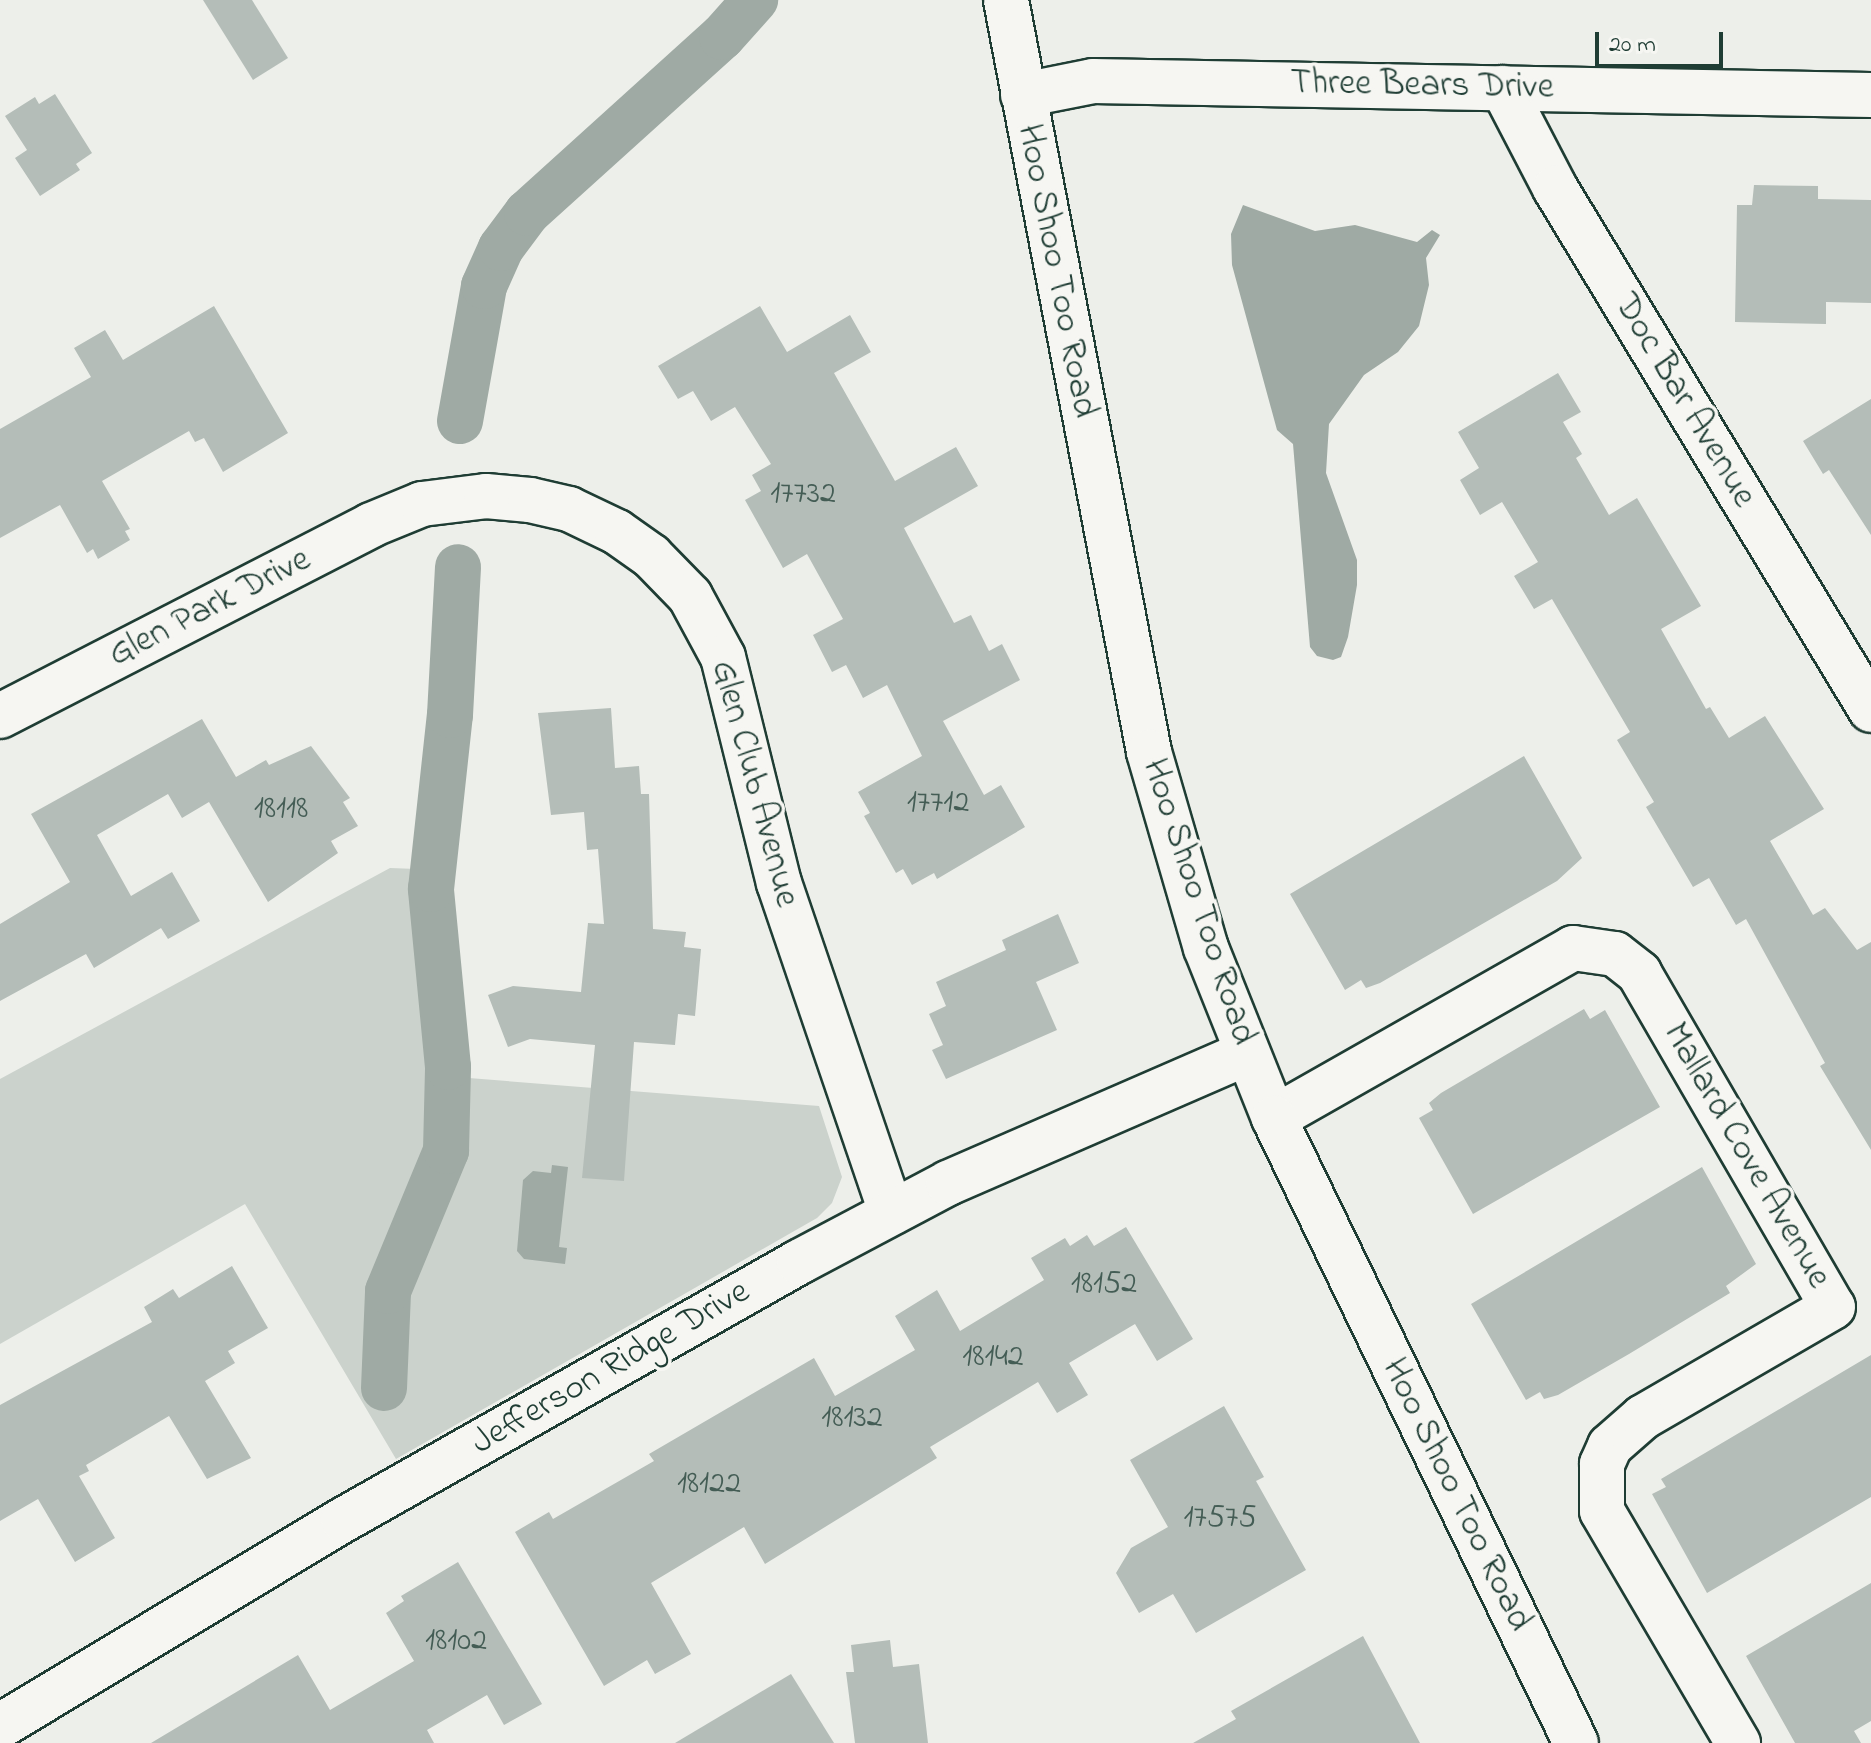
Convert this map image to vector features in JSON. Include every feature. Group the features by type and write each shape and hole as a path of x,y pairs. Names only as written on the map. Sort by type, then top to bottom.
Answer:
{"street":[{"name":"Hoo Shoo Too Road","path":"1006,0 1149,752 1201,932 1245,1054 1274,1118 1576,1743"},
{"name":"Three Bears Drive","path":"1023,95 1083,81 1871,95"},
{"name":"Doc Bar Avenue","path":"1503,88 1555,188 1871,710"},
{"name":"Glen Club Avenue","path":"422,504 486,496 569,509 651,556 690,596 723,657 803,963 891,1212"},
{"name":"Glen Park Drive","path":"0,716 371,525 422,504"},
{"name":"Mallard Cove Avenue","path":"1274,1118 1573,948 1615,954 1639,973 1833,1307 1643,1417 1610,1446 1602,1464 1602,1511 1738,1743"},
{"name":"Jefferson Ridge Drive","path":"0,1726 343,1520 891,1212 1065,1129 1245,1054"}],"shaded area":[{"path":"1243,205 1315,231 1355,225 1417,242 1432,230 1440,235 1426,258 1429,285 1419,326 1398,352 1364,375 1329,424 1326,473 1357,560 1357,585 1348,637 1341,657 1333,660 1317,656 1310,647 1293,444 1277,430 1232,265 1231,234"},
{"path":"390,868 417,869 431,1075 819,1106 842,1177 832,1203 817,1218 396,1459 245,1204 0,1344 0,1079"},
{"path":"552,1165 568,1167 559,1247 567,1248 565,1264 524,1259 517,1251 523,1180 533,1171 551,1173"}],"building":[{"path":"203,0 252,0 288,58 253,80"},
{"path":"55,94 92,153 76,164 80,170 40,196 15,158 27,150 5,116 35,97 39,104"},
{"path":"1754,185 1818,186 1818,199 1871,200 1871,303 1826,302 1826,324 1735,322 1737,205 1752,205"},
{"path":"214,306 288,433 223,472 204,438 195,442 189,431 102,481 130,529 125,531 130,540 98,559 93,549 87,553 60,505 0,538 0,429 91,377 74,348 105,330 123,360"},
{"path":"760,306 787,352 850,315 871,352 834,373 895,481 956,447 978,486 904,528 954,623 971,615 989,651 1002,644 1020,680 943,721 984,795 1001,785 1025,827 937,879 934,873 912,885 903,869 896,873 864,816 870,813 858,792 922,756 887,685 863,698 846,665 832,672 813,635 843,619 807,554 783,568 745,500 761,491 752,475 771,464 735,407 711,421 693,391 678,399 658,366"},
{"path":"1558,373 1581,412 1563,422 1582,454 1576,458 1609,515 1637,498 1701,606 1661,629 1706,709 1710,707 1729,738 1765,716 1824,809 1770,841 1813,915 1825,908 1857,950 1871,942 1871,1150 1820,1066 1825,1063 1746,919 1736,925 1709,878 1693,887 1646,807 1654,802 1617,740 1630,732 1552,599 1534,609 1514,576 1538,562 1502,502 1480,515 1460,480 1479,468 1458,432"},
{"path":"1871,399 1871,535 1829,470 1823,474 1803,441"},
{"path":"611,708 615,768 639,766 641,794 649,794 653,929 686,932 684,947 701,949 695,1016 678,1014 675,1045 634,1042 624,1181 582,1178 595,1045 530,1039 508,1047 488,995 513,986 581,992 588,923 604,924 598,849 587,850 584,812 551,815 538,713"},
{"path":"202,719 236,777 266,760 269,765 311,746 350,798 343,802 358,826 331,841 338,853 268,902 209,802 182,818 168,794 97,835 131,896 172,872 200,921 168,939 161,928 94,968 86,954 0,1001 0,924 70,882 31,814"},
{"path":"1524,756 1582,858 1557,881 1380,983 1366,988 1361,980 1345,990 1290,894"},
{"path":"1058,914 1079,963 1036,982 1057,1030 946,1079 932,1050 943,1045 929,1014 946,1006 936,982 1006,950 1002,940"},
{"path":"1584,1009 1590,1019 1605,1010 1660,1107 1473,1214 1419,1118 1433,1110 1429,1103 1441,1093"},
{"path":"1702,1167 1756,1264 1726,1286 1730,1293 1629,1354 1558,1395 1544,1399 1540,1392 1526,1400 1471,1304"},
{"path":"1126,1227 1193,1339 1157,1361 1135,1324 1069,1363 1088,1395 1057,1413 1038,1382 930,1447 937,1458 765,1564 744,1527 651,1583 691,1654 655,1674 647,1660 604,1686 515,1532 549,1512 553,1519 654,1461 649,1454 814,1358 835,1396 915,1350 895,1316 937,1290 960,1331 1044,1280 1031,1258 1065,1238 1070,1246 1087,1235 1094,1246"},
{"path":"232,1266 268,1328 228,1351 235,1363 205,1381 251,1458 207,1479 169,1416 86,1465 89,1471 79,1476 115,1538 75,1562 38,1499 0,1521 0,1405 152,1322 144,1307 173,1289 179,1298"},
{"path":"1871,1355 1871,1497 1707,1593 1652,1494 1666,1487 1661,1479"},
{"path":"1224,1406 1264,1477 1256,1481 1306,1570 1196,1633 1173,1594 1139,1613 1116,1573 1131,1548 1168,1527 1130,1460"},
{"path":"458,1562 542,1704 504,1725 487,1695 427,1730 434,1743 151,1743 298,1655 330,1710 414,1661 386,1613 404,1601 401,1596"},
{"path":"1871,1583 1871,1721 1854,1731 1861,1743 1795,1743 1746,1656"},
{"path":"1363,1636 1420,1743 1193,1743 1236,1719 1231,1711"},
{"path":"890,1640 893,1667 919,1664 928,1743 855,1743 846,1672 854,1672 851,1645"},
{"path":"791,1674 834,1743 675,1743"}],"waterway":[{"path":"460,421 484,286 501,248 527,213 722,37 755,0"},
{"path":"384,1388 388,1291 446,1151 448,1067 431,889 450,715 458,567"}]}
